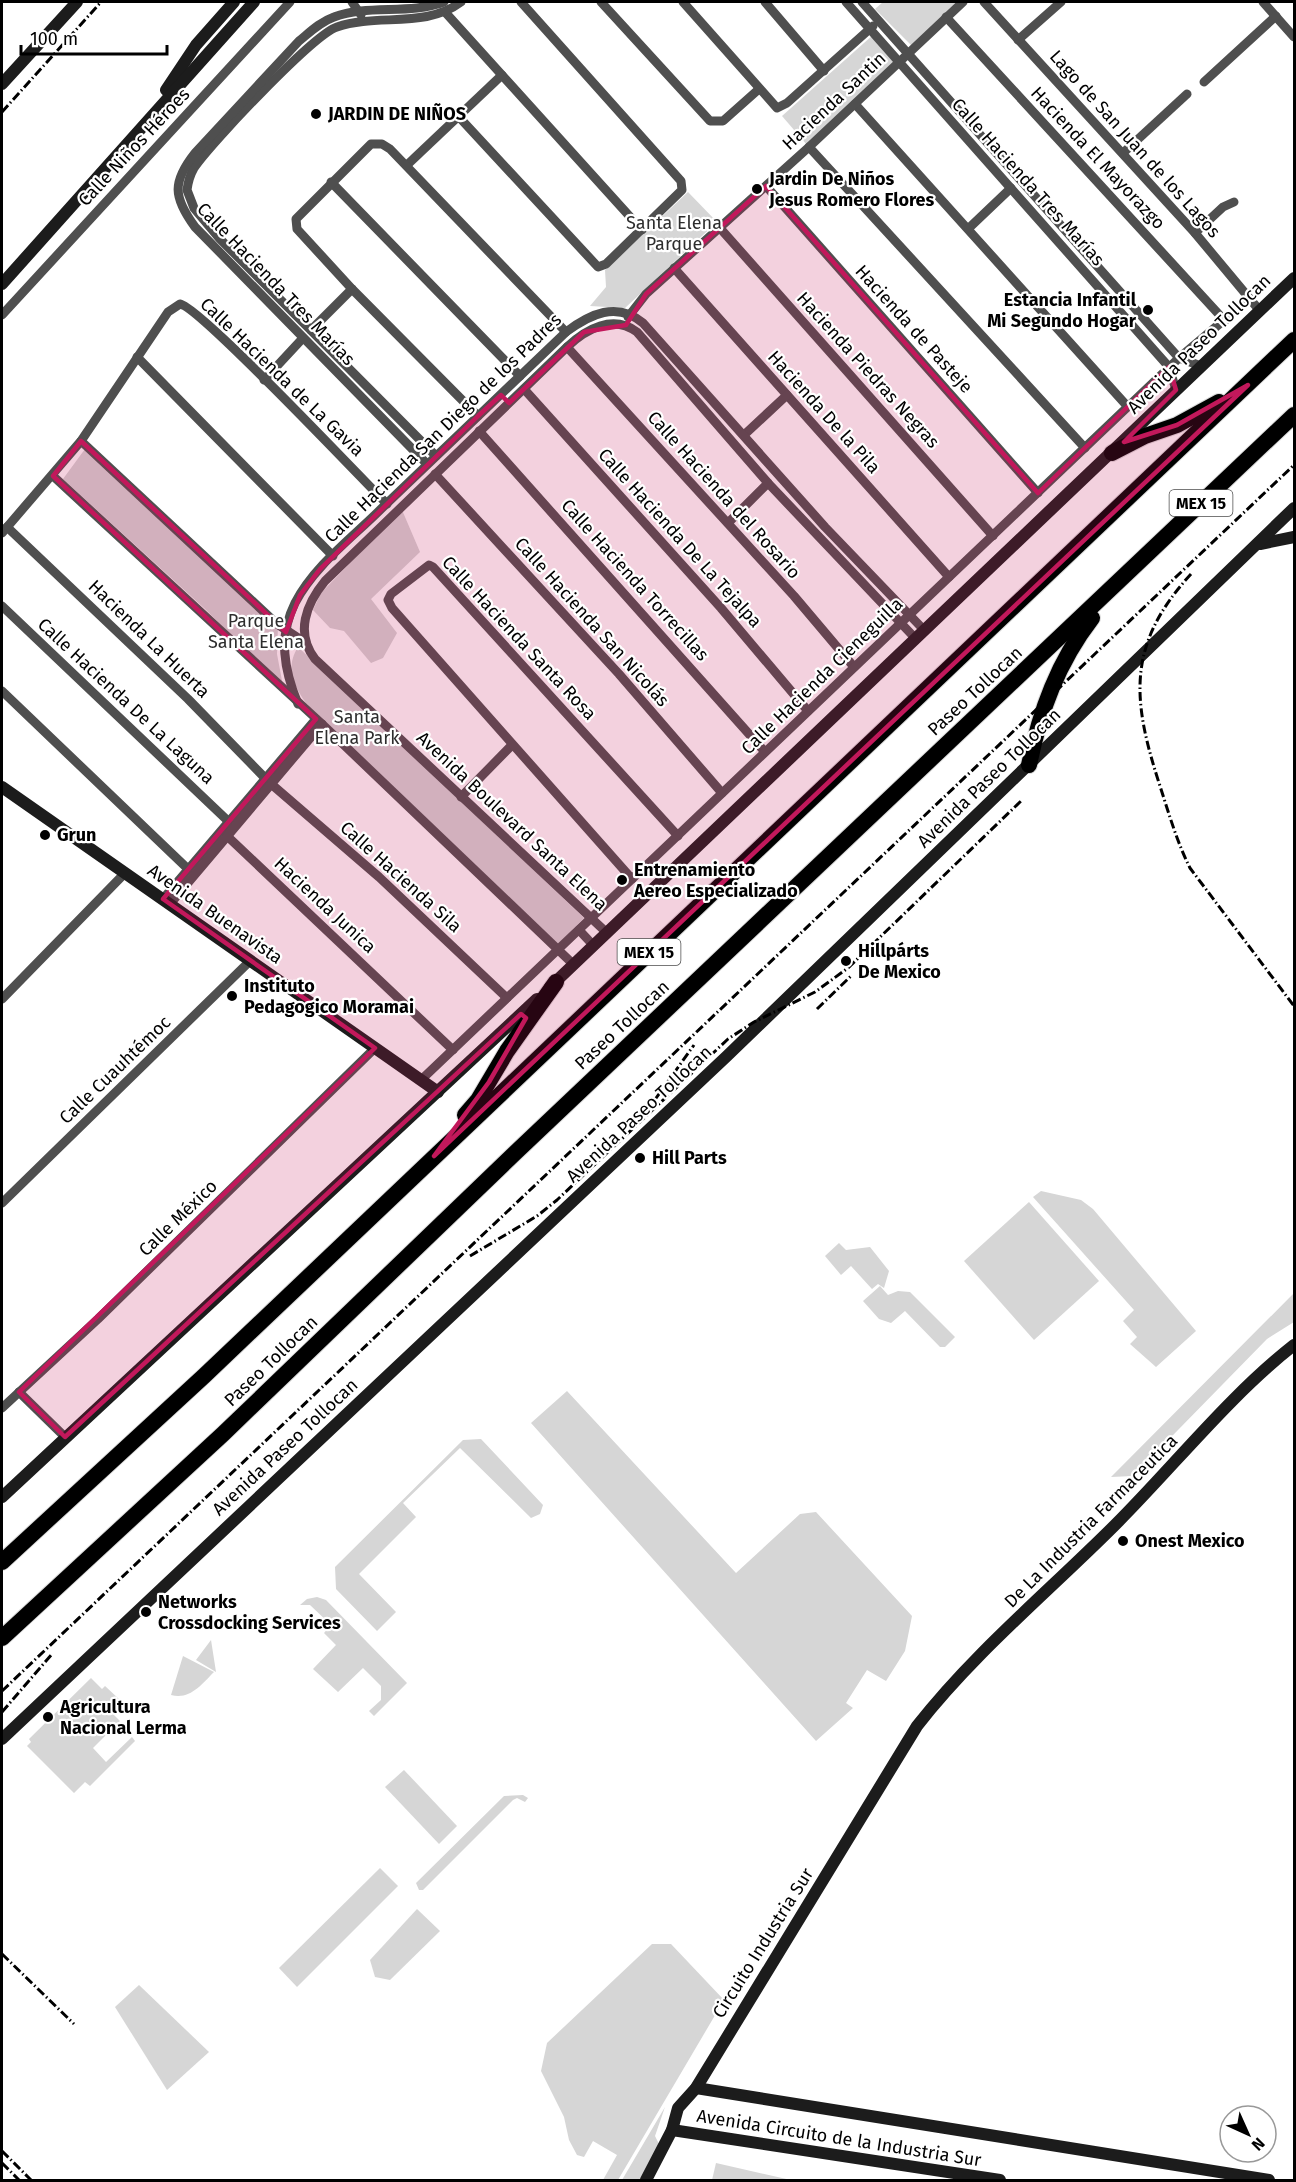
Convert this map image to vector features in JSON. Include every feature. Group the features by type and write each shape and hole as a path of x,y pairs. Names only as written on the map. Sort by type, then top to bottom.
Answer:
{"highway":[{"name":"Paseo Tollocan","path":"2,1562 204,1376 1294,340"},
{"path":"1112,453 1151,434 1177,425 1248,385"},
{"name":"Paseo Tollocan","path":"2,1638 215,1442 515,1153 1294,415"},
{"path":"1029,765 1035,735 1059,670 1107,592"},
{"path":"434,1156 478,1100 507,1051 556,982"}],"main road":[{"path":"154,112 196,45 234,2"},
{"path":"2,284 254,2"},
{"path":"2,84 75,4"},
{"name":"Avenida Paseo Tollocan","path":"2,1497 556,982 1294,278"},
{"name":"Avenida Paseo Tollocan","path":"2,1739 727,1056 1294,508"},
{"path":"1256,546 1267,541 1294,537"},
{"name":"Avenida Buenavista","path":"2,788 438,1092"},
{"name":"De La Industria Farmaceutica","path":"917,1726 950,1687 1115,1525 1256,1379 1294,1345"},
{"name":"Circuito Industria Sur","path":"646,2181 672,2130 678,2108 696,2088 917,1726"},
{"path":"696,2088 1269,2181"},
{"name":"Avenida Circuito de la Industria Sur","path":"672,2130 1000,2181"}],"street":[{"name":"Calle Niños Héroes","path":"2,315 291,2"},
{"path":"352,2 364,22"},
{"path":"182,190 181,173 195,153 299,41 333,17 360,12 422,7 444,2"},
{"name":"Calle Hacienda Tres Marías","path":"427,464 303,338 277,303 202,219 182,190 196,165 307,49 336,27 364,22 419,18 445,12 461,2"},
{"path":"459,117 596,266 606,264 682,190 681,182 521,2"},
{"path":"601,2 705,117 714,122 723,121 759,88"},
{"path":"683,2 775,106 780,108 879,20"},
{"path":"765,2 824,71"},
{"name":"Calle Hacienda Tres Marías","path":"846,2 1170,368 1176,390"},
{"path":"865,5 877,2"},
{"name":"Hacienda Santin","path":"626,325 630,313 675,268 900,63 963,2"},
{"name":"Lago de San Juan de los Lagos","path":"984,2 1195,233 1260,311"},
{"path":"1018,40 1061,2"},
{"path":"1263,2 1294,37"},
{"name":"Calle Hacienda Tres Marías","path":"865,5 1179,358 1201,366"},
{"path":"445,12 642,230"},
{"path":"1204,82 1276,16"},
{"name":"Hacienda El Mayorazgo","path":"946,17 1225,321"},
{"path":"407,165 502,75"},
{"path":"1123,153 1187,94"},
{"path":"855,104 1128,407"},
{"path":"970,142 979,133"},
{"path":"478,416 301,235 296,219 331,182 371,144 382,144 407,165 566,332"},
{"path":"809,147 1085,448"},
{"path":"331,182 520,376"},
{"name":"Hacienda de Pasteje","path":"766,186 1038,493"},
{"path":"969,228 1011,188"},
{"path":"1195,233 1224,207 1234,202"},
{"name":"Hacienda Piedras Negras","path":"719,227 993,536"},
{"path":"1070,255 1080,247"},
{"name":"Hacienda De la Pila","path":"675,268 949,577"},
{"path":"310,330 352,289"},
{"name":"Calle Hacienda Cieneguilla","path":"421,1080 1179,358 1249,299"},
{"name":"Calle Hacienda Tres Marías","path":"277,303 310,330 436,456"},
{"name":"Calle Hacienda de La Gavia","path":"4,530 81,441 168,312 176,305 184,304 264,380 387,504"},
{"name":"Calle Hacienda San Diego de los Padres","path":"298,704 286,670 284,646 291,612 300,595 333,556 566,332 593,316 611,312 630,313"},
{"path":"630,313 711,398 825,527 909,616 919,634"},
{"name":"Calle Hacienda San Diego de los Padres","path":"306,643 305,614 310,601 325,581 584,332 612,324 626,325"},
{"path":"626,325 637,332 768,483 817,535 901,623 919,634"},
{"path":"264,380 303,338"},
{"name":"Calle Hacienda del Rosario","path":"567,347 728,523 854,668"},
{"path":"137,357 333,556"},
{"path":"344,379 351,370"},
{"name":"Calle Hacienda De La Tejalpa","path":"524,389 721,608 808,711"},
{"path":"501,395 509,403"},
{"path":"744,435 787,395"},
{"path":"703,407 711,398"},
{"name":"Calle Hacienda Torrecillas","path":"479,431 765,752"},
{"name":"Avenida Boulevard Santa Elena","path":"81,441 287,631 306,643 315,659 606,932"},
{"name":"Calle Hacienda San Nicolás","path":"435,474 619,674 722,793"},
{"path":"53,476 319,721 573,964"},
{"path":"728,523 768,483"},
{"path":"365,525 374,534"},
{"path":"817,535 825,527"},
{"name":"Hacienda La Huerta","path":"4,530 171,683 268,780"},
{"name":"Calle Hacienda Santa Rosa","path":"632,879 389,603 392,594 426,565 433,567 678,836"},
{"name":"Calle Hacienda De La Laguna","path":"2,606 228,821"},
{"path":"2,691 188,869"},
{"path":"166,902 226,835 249,802 319,721"},
{"path":"461,797 512,745"},
{"name":"Calle Hacienda Sila","path":"268,780 379,877 507,998"},
{"path":"166,902 188,869 228,821 249,802"},
{"name":"Hacienda Junica","path":"226,835 453,1050"},
{"path":"2,999 125,873"},
{"path":"579,930 593,945"},
{"name":"Calle Cuauhtémoc","path":"2,1203 250,961"},
{"name":"Calle México","path":"2,1408 106,1311 375,1048"},
{"path":"19,1392 65,1437"}],"highlighted area":[{"path":"766,186 1038,493 1169,367 1176,390 1124,442 1177,425 1248,385 434,1156 489,1082 526,1018 521,1014 65,1437 19,1392 375,1048 163,899 316,719 53,476 81,441 286,632 300,595 320,569 478,416 501,395 509,403 584,332 626,325 646,294"}],"green space":[{"path":"883,2 958,2 912,46 875,9"},
{"path":"873,35 897,62 807,145 782,116"},
{"name":"Santa Elena Parque","path":"688,192 717,222 625,308 590,306 606,287 605,270"},
{"name":"Parque Santa Elena","path":"85,449 278,626 277,654 283,686 204,608 63,479"},
{"path":"402,510 420,552 371,599 397,633 383,658 371,663 344,631 330,628 313,610 321,593"},
{"name":"Santa Elena Park","path":"298,647 584,918 558,944 306,703 297,690 291,669"},
{"path":"1041,1191 1081,1200 1093,1209 1196,1331 1156,1367 1130,1344 1137,1337 1123,1321 1134,1310 1033,1197"},
{"path":"1029,1202 1099,1281 1034,1340 964,1261"},
{"path":"839,1243 846,1250 870,1247 889,1271 884,1288 878,1284 872,1289 851,1266 841,1275 825,1256"},
{"path":"880,1286 888,1295 898,1291 910,1292 955,1337 945,1347 940,1347 905,1311 891,1323 879,1319 863,1301"},
{"path":"1294,1293 1294,1322 1267,1339 1133,1476 1111,1477"},
{"path":"567,1391 736,1573 800,1514 816,1512 912,1616 905,1651 886,1681 867,1670 846,1703 853,1708 816,1741 531,1423"},
{"path":"481,1439 543,1505 540,1514 531,1518 460,1448 403,1503 416,1517 359,1574 396,1612 377,1631 336,1589 335,1567 463,1440"},
{"path":"317,1597 326,1600 407,1683 374,1716 369,1711 381,1700 381,1686 363,1668 338,1692 313,1669 336,1645 324,1633 331,1625 310,1605 300,1605 307,1599"},
{"path":"211,1640 216,1672 196,1660"},
{"path":"183,1656 214,1672 190,1693 171,1695"},
{"path":"91,1678 102,1689 105,1686 120,1700 114,1715 120,1721 93,1748 106,1762 132,1737 135,1741 90,1786 85,1782 74,1793 27,1746 31,1742 29,1739"},
{"path":"404,1770 457,1826 439,1844 385,1787"},
{"path":"523,1795 528,1798 525,1802 517,1798 513,1800 423,1890 419,1890 416,1883 504,1796"},
{"path":"380,1868 398,1886 297,1987 279,1968"},
{"path":"417,1909 440,1931 390,1980 375,1977 370,1960"},
{"path":"652,1944 671,1944 724,2000 618,2180 603,2180 617,2155 593,2141 584,2157 577,2155 569,2140 564,2117 541,2071 547,2043"},
{"path":"139,1985 209,2052 167,2090 115,2007"},
{"path":"665,2107 655,2136 660,2146 640,2180 622,2180"},
{"path":"716,2163 791,2180 712,2180"}],"railway":[{"path":"2,112 101,2"},
{"path":"2,1691 1294,465"},
{"path":"1191,574 1170,600 1155,625 1145,650 1140,700 1144,727 1174,828 1190,868 1294,1006"},
{"path":"470,1256 537,1216 557,1200 728,1039 754,1022 815,992 848,968 1021,801"},
{"path":"817,1009 852,975"},
{"path":"654,1101 694,1045"},
{"path":"2,1712 52,1654"},
{"path":"2,1954 74,2024"},
{"path":"2,2151 31,2180"},
{"path":"2,2163 19,2180"}],"place":[{"name":"JARDIN DE NIÑOS","path":"316,114"},
{"name":"Jardin De Niños Jesus Romero Flores","path":"757,189"},
{"name":"Estancia Infantil Mi Segundo Hogar","path":"1148,310"},
{"name":"Grun","path":"45,835"},
{"name":"Entrenamiento Aereo Especializado","path":"622,880"},
{"name":"Hillpárts De Mexico","path":"846,961"},
{"name":"Instituto Pedagogico Moramai","path":"232,996"},
{"name":"Hill Parts","path":"640,1158"},
{"name":"Onest Mexico","path":"1123,1541"},
{"name":"Networks Crossdocking Services","path":"146,1612"},
{"name":"Agricultura Nacional Lerma","path":"48,1717"}]}
